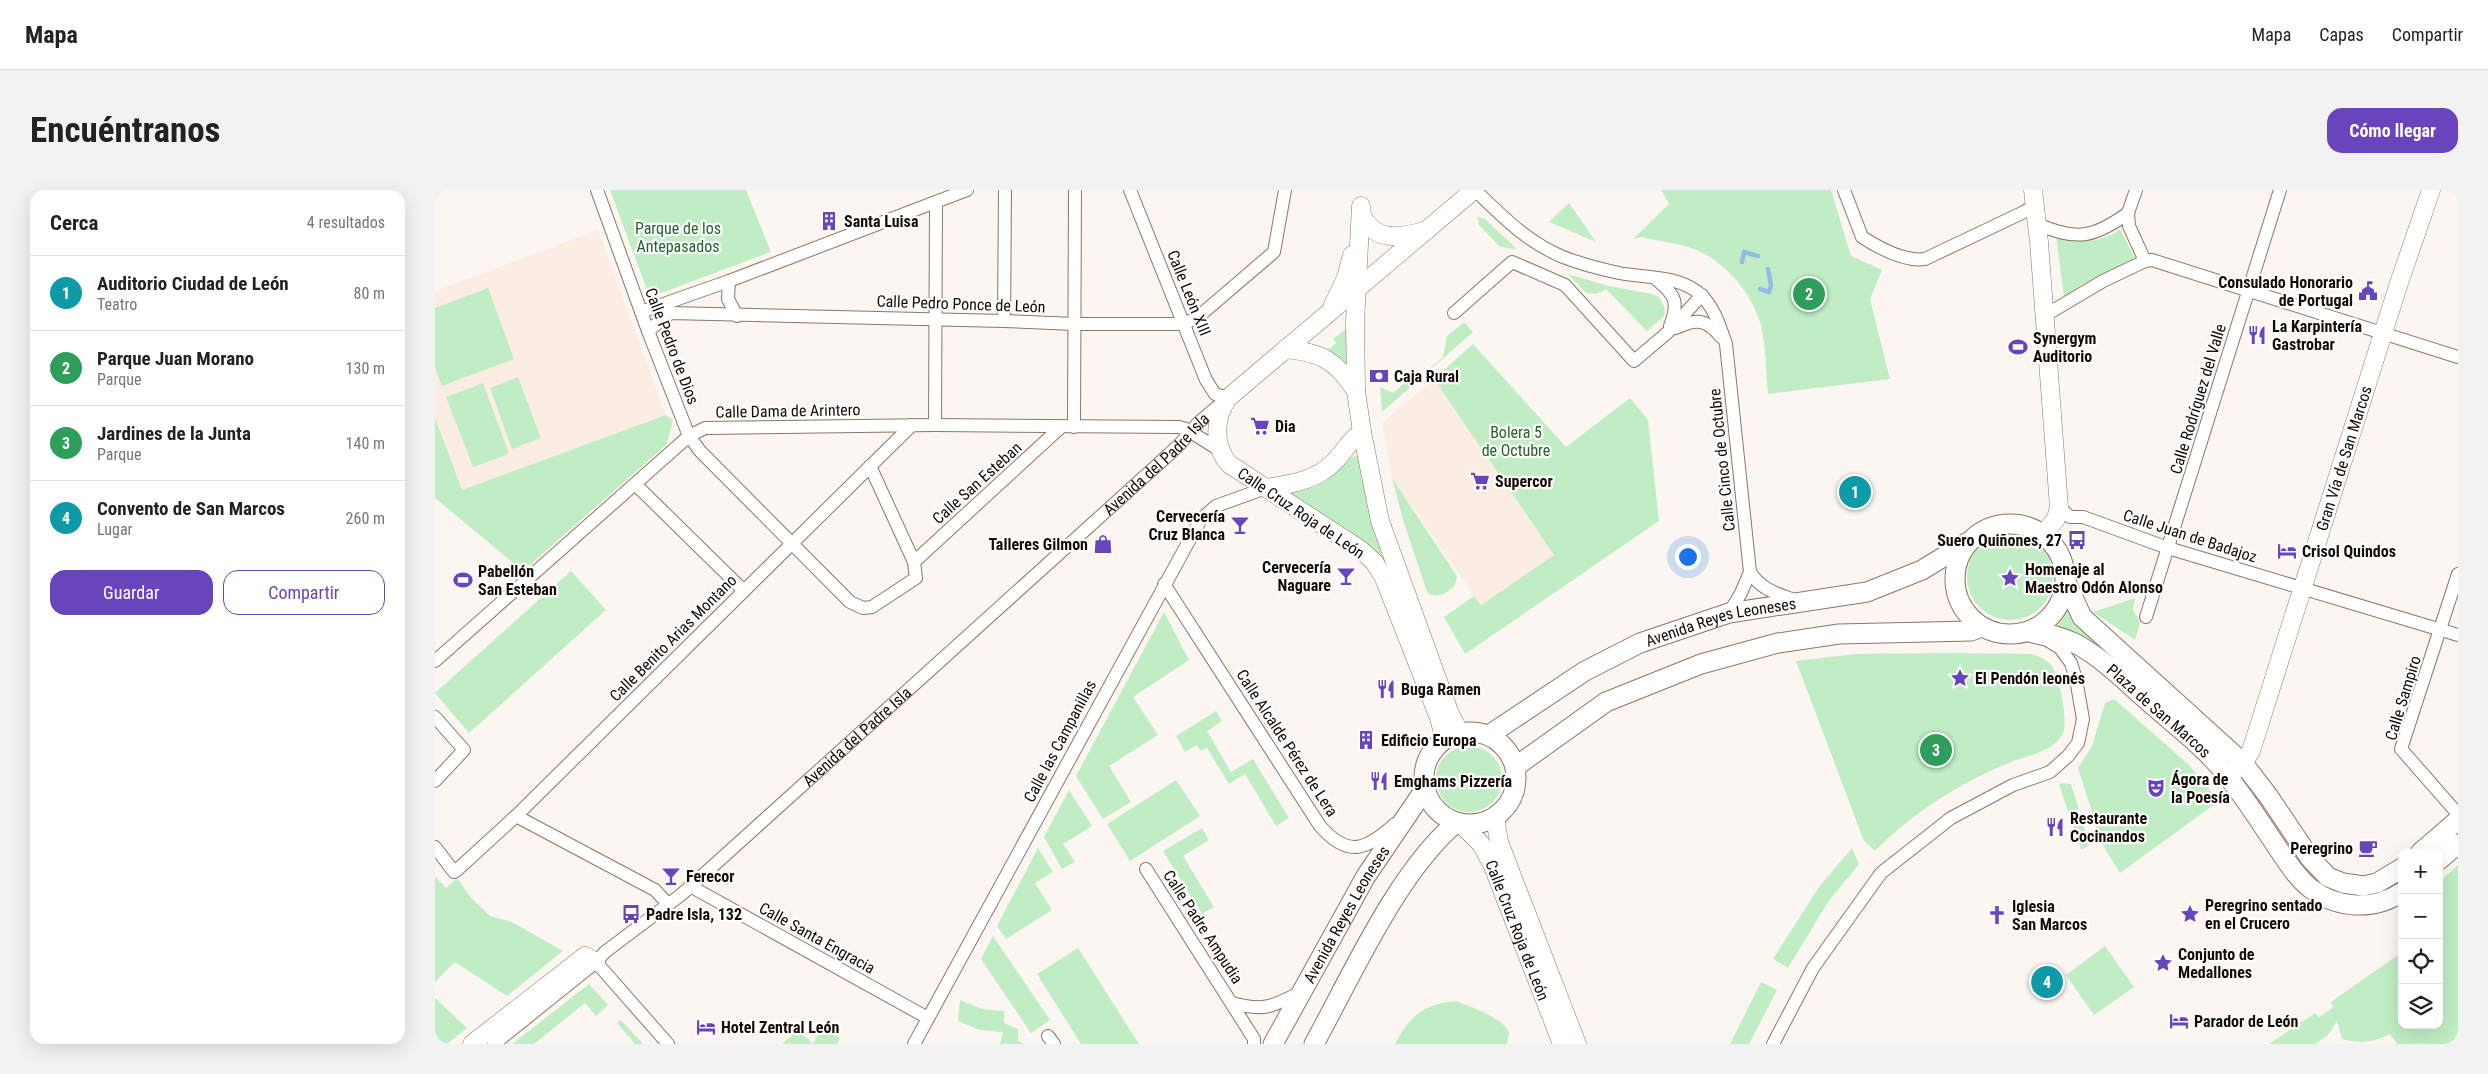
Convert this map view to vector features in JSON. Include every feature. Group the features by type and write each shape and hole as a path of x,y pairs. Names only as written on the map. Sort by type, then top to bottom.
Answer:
{"main road":[{"name":"Avenida del Padre Isla","path":"1221,452 1217,424 1220,412 1227,398 1475,190"},
{"name":"Gran Vía de San Marcos","path":"2228,776 2243,763 2251,751 2383,334 2431,190"},
{"path":"2034,197 2044,316 2065,512 2056,519 2043,535"},
{"path":"1362,204 1372,230 1384,236 1396,238 1429,229"},
{"path":"1324,316 1337,297 1346,278 1362,204"},
{"name":"Calle Cruz Roja de León","path":"1362,204 1355,322 1356,391 1362,432 1375,500 1386,540 1446,705 1453,736"},
{"name":"Calle Cruz Roja de León","path":"1285,349 1310,351 1328,359 1345,374 1356,391"},
{"path":"1266,488 1313,478 1335,461 1354,438 1362,432"},
{"name":"Calle Cruz Roja de León","path":"1221,452 1229,464 1361,550 1374,562 1387,587 1439,718 1453,736"},
{"path":"1998,524 2025,526 2043,535 2059,552 2064,567 2066,582 2055,611 2045,622 2025,632 1994,632 1982,627 1969,617 1959,603 1954,586 1955,568 1967,543 1980,531 1998,524"},
{"name":"Avenida Reyes Leoneses","path":"1489,735 1585,671 1632,647 1729,613 1797,601 1851,595 1884,587 1931,565 1967,543"},
{"name":"Plaza de San Marcos","path":"2066,582 2082,617 2243,763 2269,797 2310,858 2328,877 2343,883 2363,886 2377,883 2398,871"},
{"path":"1515,767 1606,702 1701,664 1778,643 1839,634 1971,631 1982,627"},
{"name":"Plaza de San Marcos","path":"2025,632 2055,636 2078,645 2105,664 2199,746 2228,776 2296,875 2311,889 2327,899 2347,904 2365,905 2384,901 2398,894"},
{"path":"1471,732 1489,735 1502,744 1515,767 1516,780 1513,795 1505,808 1495,817 1473,825 1459,824 1437,811 1430,801 1425,789 1424,774 1428,760 1435,748 1453,736 1471,732"},
{"name":"Avenida Reyes Leoneses","path":"1273,1044 1366,876 1425,789"},
{"name":"Calle Cruz Roja de León","path":"1495,817 1505,859 1577,1044"},
{"path":"2425,849 2458,820"},
{"name":"Calle Cruz Roja de León","path":"1459,824 1481,844 1493,864 1562,1044"},
{"name":"Avenida Reyes Leoneses","path":"1314,1044 1397,896 1428,853 1459,824"},
{"path":"2443,857 2458,844"},
{"path":"472,1044 585,956 596,962"}],"street":[{"name":"Calle Pedro de Dios","path":"597,190 648,331 689,436 700,451 791,545 851,602 863,608 872,607 916,578 914,562"},
{"path":"641,312 729,281 967,190"},
{"path":"1004,320 1005,190"},
{"path":"1067,427 1074,324 1075,190"},
{"name":"Calle León XIII","path":"1130,190 1209,386 1219,396 1227,398"},
{"path":"1184,324 1199,317 1274,252 1285,190"},
{"name":"Calle Cinco de Octubre","path":"1475,190 1517,231 1541,246 1583,263 1619,273 1655,278 1688,286 1702,295 1719,320 1726,344 1750,572 1741,593 1729,613"},
{"path":"1845,190 1861,237 1906,258 1917,260 1925,259 2024,212 2034,197"},
{"path":"2136,190 2128,213 2129,226 2145,261"},
{"name":"Calle Rodríguez del Valle","path":"2146,617 2280,190"},
{"path":"935,425 936,202"},
{"path":"2037,224 2052,230 2084,236 2128,213"},
{"path":"2044,316 2103,281 2145,261 2152,260 2458,357"},
{"path":"1454,313 1511,262 1565,285 1634,361 1667,333 1702,295"},
{"path":"1655,278 1671,291 1675,303 1675,312 1667,333"},
{"path":"729,281 728,299 737,316"},
{"name":"Calle Pedro Ponce de León","path":"648,331 671,314 1004,320 1074,324 1184,324"},
{"path":"1667,333 1689,322 1701,322 1711,326 1726,344"},
{"name":"Avenida del Padre Isla","path":"494,1044 596,962 605,952 690,886 1170,454 1198,423 1227,398"},
{"name":"Calle Dama de Arintero","path":"435,661 689,436 705,428 912,425 1179,427 1191,432 1221,452"},
{"name":"Calle Benito Arias Montano","path":"435,847 454,872 516,816 912,425"},
{"name":"Calle San Esteban","path":"914,562 1067,427"},
{"path":"870,466 914,562"},
{"path":"635,484 744,590"},
{"name":"Calle las Campanillas","path":"914,1044 1201,519 1215,506 1266,488"},
{"name":"Calle Juan de Badajoz","path":"2065,512 2168,548 2458,635"},
{"path":"1750,572 1757,583 1768,591 1797,601"},
{"name":"Calle Sampiro","path":"2458,574 2401,749 2458,814"},
{"name":"Calle Alcalde Pérez de Lera","path":"1164,584 1320,826 1330,838 1344,845 1360,848 1374,842 1411,809"},
{"path":"1773,1044 1813,968 1881,872 1951,818 2013,785 2050,772 2068,756 2078,743 2083,719 2077,679 2071,662 2060,648 2047,640 2025,632"},
{"path":"435,717 464,750 435,781"},
{"path":"516,816 655,890 668,904"},
{"name":"Calle Padre Ampudia","path":"1146,869 1232,1003 1254,1039 1254,1044"},
{"name":"Calle Santa Engracia","path":"690,886 929,1018"},
{"path":"596,962 668,1044"},
{"name":"Calle Padre Ampudia","path":"1232,1003 1253,1009 1273,1006 1304,990"}],"shaded area":[{"path":"598,230 666,415 462,490 435,418 435,291"},
{"path":"1434,379 1554,555 1481,605 1392,478 1382,423"}],"green space":[{"name":"Parque de los Antepasados","path":"610,190 746,190 771,252 656,295 646,287"},
{"path":"1661,190 1831,190 1851,256 1882,270 1870,299 1890,379 1768,394 1761,325 1751,301 1736,280 1716,261 1694,249 1642,237 1633,239 1669,204"},
{"path":"1569,203 1596,242 1549,222"},
{"path":"1477,216 1485,219 1517,249 1500,247 1479,225"},
{"path":"2120,229 2135,258 2080,286 2064,297 2056,236 2064,239 2089,241 2113,234"},
{"path":"1568,274 1609,286 1652,294 1659,297 1664,306 1665,315 1647,331 1606,289 1596,294 1586,293"},
{"path":"488,288 514,359 442,386 435,368 435,308"},
{"path":"1464,322 1473,332 1382,412 1380,387 1393,393 1410,378 1414,368 1420,377 1443,357 1447,336"},
{"path":"1348,327 1348,366 1328,350 1336,343 1333,339"},
{"name":"Bolera 5 de Octubre","path":"1473,344 1566,447 1630,398 1648,420 1659,521 1465,654 1444,617 1474,596 1481,605 1554,555 1434,379"},
{"path":"518,377 541,438 512,449 490,388"},
{"path":"483,383 509,454 473,467 446,397"},
{"path":"666,415 673,420 667,444 523,571 435,498 435,418 462,490"},
{"path":"1358,456 1383,560 1348,530 1289,493 1316,486 1337,471 1348,457"},
{"path":"1392,478 1457,576 1455,585 1449,591 1438,595 1427,592 1403,520"},
{"path":"2010,534 2026,538 2040,547 2049,561 2053,577 2049,593 2040,607 2026,616 2010,620 1994,616 1980,607 1971,593 1967,577 1971,561 1980,547 1994,538"},
{"path":"571,571 606,610 469,733 435,693"},
{"path":"2135,598 2133,609 2140,623 2135,640 2093,612"},
{"path":"2067,611 2082,628 2107,647 2103,653 2053,627"},
{"path":"1164,612 1189,660 1133,697 1158,735 1109,766 1131,802 1103,819 1076,776"},
{"path":"1855,654 2030,654 2044,659 2051,665 2060,687 2065,716 2064,731 2056,743 2050,747 1997,768 1941,798 1906,823 1875,851 1864,841 1796,661"},
{"path":"2114,699 2188,764 2219,801 2120,873 2102,844 2078,768 2092,746 2105,703"},
{"path":"1216,711 1222,721 1207,731 1231,772 1253,759 1289,818 1276,826 1245,774 1229,784 1207,748 1201,751 1197,745 1185,752 1176,736"},
{"path":"1469,746 1482,748 1497,761 1500,766 1502,779 1500,792 1487,807 1482,810 1469,812 1456,810 1441,797 1438,792 1436,779 1438,766 1451,751 1456,748"},
{"path":"1176,780 1200,816 1130,861 1107,824"},
{"path":"2059,784 2071,784 2079,809 2068,812"},
{"path":"1069,790 1092,826 1063,844 1075,862 1062,869 1044,837"},
{"path":"2082,819 2089,845 2081,850 2072,822"},
{"path":"1202,828 1209,840 1183,856 1214,907 1202,914 1163,851"},
{"path":"1038,848 1053,872 1035,883 1052,910 1006,939 997,926"},
{"path":"1852,848 1859,864 1828,902 1788,968 1773,959 1819,887"},
{"path":"2458,865 2458,1044 2397,1044 2390,1034 2372,1041 2348,1041 2342,1039 2337,1021 2327,1036 2315,1044 2269,1044 2315,1013 2319,1017 2333,1008 2331,1002 2398,955 2398,1029 2443,1029 2443,878"},
{"path":"435,876 446,888 457,878 471,898 490,916 512,922 563,951 507,996 455,962 435,982"},
{"path":"993,936 1050,1020 1031,1033 981,959"},
{"path":"2105,946 2134,987 2094,1015 2066,975"},
{"path":"1078,948 1139,1044 1081,1044 1037,974"},
{"path":"1761,982 1777,990 1749,1044 1730,1044"},
{"path":"589,984 608,1005 596,1016 585,1003 534,1044 512,1044"},
{"path":"435,998 467,1028 447,1044 435,1044"},
{"path":"960,1000 983,1009 1004,1011 1004,1023 1018,1029 1018,1041 1024,1044 1000,1044 1003,1032 980,1030 958,1021"},
{"path":"1456,1001 1501,1023 1509,1033 1507,1044 1395,1044 1406,1026 1419,1013 1435,1005"},
{"path":"621,1020 642,1044 635,1044 617,1023"},
{"path":"822,1027 840,1038 837,1044 813,1044"},
{"path":"798,1030 813,1044 782,1044"}],"waterway":[{"path":"1742,262 1744,252 1758,256"},
{"path":"1760,289 1769,292 1771,285 1768,269"}],"place":[{"name":"Santa Luisa","path":"829,221"},
{"name":"Consulado Honorario de Portugal","path":"2368,291"},
{"name":"Parque Juan Morano","path":"1809,294"},
{"name":"La Karpintería Gastrobar","path":"2257,335"},
{"name":"Synergym Auditorio","path":"2018,347"},
{"name":"Caja Rural","path":"1379,376"},
{"name":"Dia","path":"1260,426"},
{"name":"Supercor","path":"1480,481"},
{"name":"Auditorio Ciudad de León","path":"1855,492"},
{"name":"Cervecería Cruz Blanca","path":"1240,525"},
{"name":"Suero Quiñones, 27","path":"2077,540"},
{"name":"Talleres Gilmon","path":"1103,544"},
{"name":"Crisol Quindos","path":"2287,551"},
{"name":"Cervecería Naguare","path":"1346,576"},
{"name":"Homenaje al Maestro Odón Alonso","path":"2010,578"},
{"name":"Pabellón San Esteban","path":"463,580"},
{"name":"El Pendón leonés","path":"1960,678"},
{"name":"Buga Ramen","path":"1386,689"},
{"name":"Edificio Europa","path":"1366,740"},
{"name":"Jardines de la Junta","path":"1936,750"},
{"name":"Emghams Pizzería","path":"1379,781"},
{"name":"Ágora de la Poesía","path":"2156,788"},
{"name":"Restaurante Cocinandos","path":"2055,827"},
{"name":"Peregrino","path":"2368,848"},
{"name":"Ferecor","path":"671,876"},
{"name":"Padre Isla, 132","path":"631,914"},
{"name":"Peregrino sentado en el Crucero","path":"2190,914"},
{"name":"Iglesia San Marcos","path":"1997,915"},
{"name":"Conjunto de Medallones","path":"2163,963"},
{"name":"Convento de San Marcos","path":"2047,982"},
{"name":"Parador de León","path":"2179,1021"},
{"name":"Hotel Zentral León","path":"706,1027"}]}
